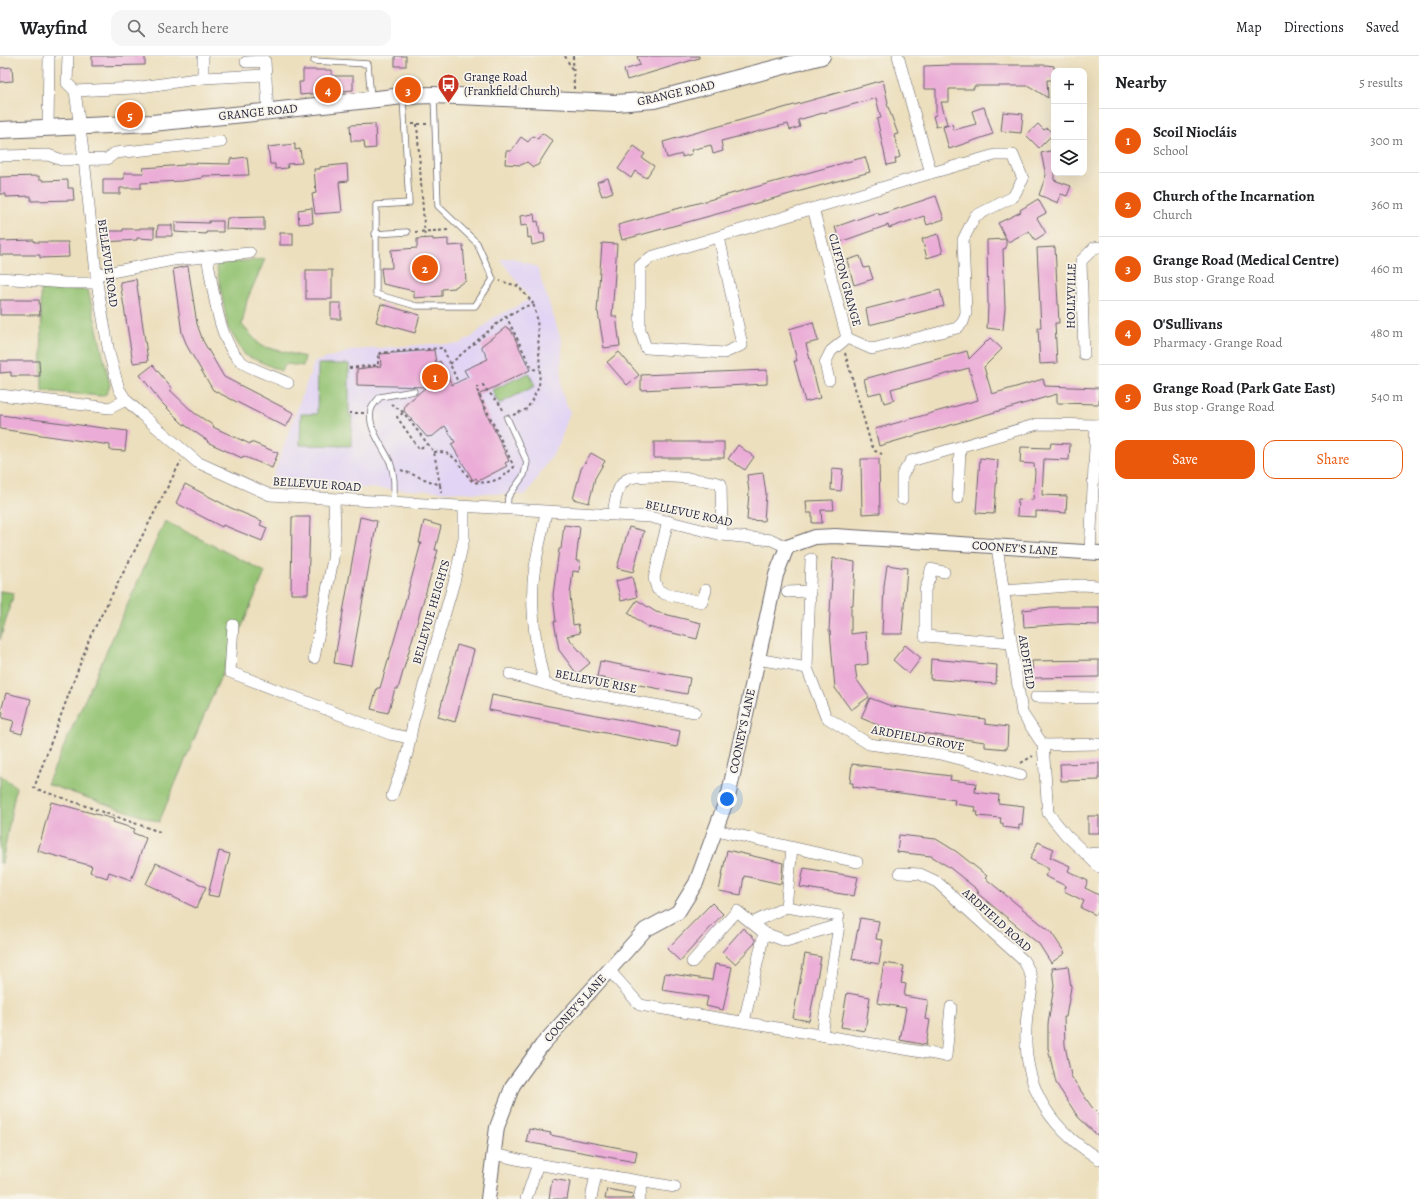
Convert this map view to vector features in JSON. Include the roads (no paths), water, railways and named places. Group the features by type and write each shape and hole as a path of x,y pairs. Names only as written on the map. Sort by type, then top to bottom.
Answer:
{"main road":[{"name":"GRANGE ROAD","path":"0,130 152,123 268,112 403,96 434,95 635,103 654,100 822,56"}],"street":[{"path":"48,128 49,56"},
{"name":"BELLEVUE ROAD","path":"68,56 67,83 75,91 84,159 96,279 109,353 119,389 126,400 185,453 201,464 270,495 334,500 650,517 668,520 722,535 772,540 787,547"},
{"path":"203,56 203,78"},
{"path":"898,56 931,173"},
{"path":"246,62 265,61 268,112"},
{"path":"75,91 134,88 203,78 266,76"},
{"path":"0,156 48,155 62,160 107,159 115,153 221,142"},
{"name":"CLIFTON GRANGE","path":"719,237 742,345 724,353 646,348 640,330 640,266 651,257 813,208 931,173 995,155 1013,155 1023,179 1013,198 975,216 963,240 966,313 963,322 957,328 872,349 844,341 813,208"},
{"name":"HOLLYVILLE","path":"1084,354 1081,260 1094,248 1099,247"},
{"path":"0,278 65,283 96,279 173,260 250,253"},
{"path":"207,257 220,326 232,349 243,363 288,383"},
{"path":"829,380 825,363 831,352 844,341"},
{"path":"0,395 110,408 126,400"},
{"path":"902,498 902,475 911,461 1038,424 1097,425 1094,552"},
{"path":"958,498 960,447"},
{"path":"613,514 618,491 626,480 642,476 710,480 721,484 722,535"},
{"path":"314,658 333,560 335,533 334,500"},
{"name":"BELLEVUE HEIGHTS","path":"392,796 407,754 413,722 454,582 464,538 464,507"},
{"name":"BELLEVUE RISE","path":"546,512 533,581 532,609 534,634 545,684 562,689 695,712"},
{"path":"668,520 654,578 657,589 665,594 702,602 706,590"},
{"name":"COONEY'S LANE","path":"488,1199 497,1127 513,1085 542,1045 645,930 678,912 696,884 729,793 776,576 787,547 815,537 835,536 1094,552"},
{"name":"ARDFIELD","path":"997,546 1022,713 1043,749"},
{"name":"ARDFIELD GROVE","path":"812,559 807,668 826,717 869,744 941,754 1021,775"},
{"path":"944,572 931,569 930,577 924,590 925,636 1011,643"},
{"path":"1004,591 1081,584 1099,586"},
{"path":"787,592 810,591"},
{"path":"233,625 230,672 390,734 410,738"},
{"path":"757,659 807,668"},
{"path":"510,674 545,684"},
{"path":"1036,697 1099,698"},
{"path":"1099,744 1043,749 1048,812 1066,835 1099,867"},
{"path":"716,830 857,862"},
{"path":"786,907 792,848"},
{"path":"1086,854 1099,853"},
{"name":"ARDFIELD ROAD","path":"900,873 920,874 937,882 1023,960 1028,967 1032,980 1033,994 1027,1020 1026,1051 1028,1069 1036,1094 1067,1136 1082,1149 1099,1160"},
{"path":"752,923 786,907 839,916"},
{"path":"692,962 737,911 764,933 786,940 839,925 822,1035"},
{"path":"744,1022 764,933"},
{"path":"609,970 640,1005 946,1056 950,1007"},
{"path":"494,1154 538,1164 675,1187"},
{"path":"526,1199 538,1164"},
{"path":"591,1199 596,1174"},
{"path":"639,1199 643,1182"}],"lane":[{"path":"314,61 368,64 371,100"},
{"path":"403,96 409,203 376,205 376,294 416,306 475,306 493,279 477,243 438,206 434,95"},
{"path":"375,234 407,232"},
{"path":"393,502 395,487 392,468 378,441 371,417 371,408 380,397 414,391"},
{"path":"507,418 527,462 524,475 508,497 507,510"}],"place":[{"name":"O'Sullivans","path":"328,90"},
{"name":"Grange Road (Medical Centre)","path":"408,90"},
{"name":"Grange Road (Frankfield Church)","path":"449,104"},
{"name":"Grange Road (Park Gate East)","path":"130,115"},
{"name":"Church of the Incarnation","path":"425,268"},
{"name":"Scoil Niocláis","path":"435,377"}]}
